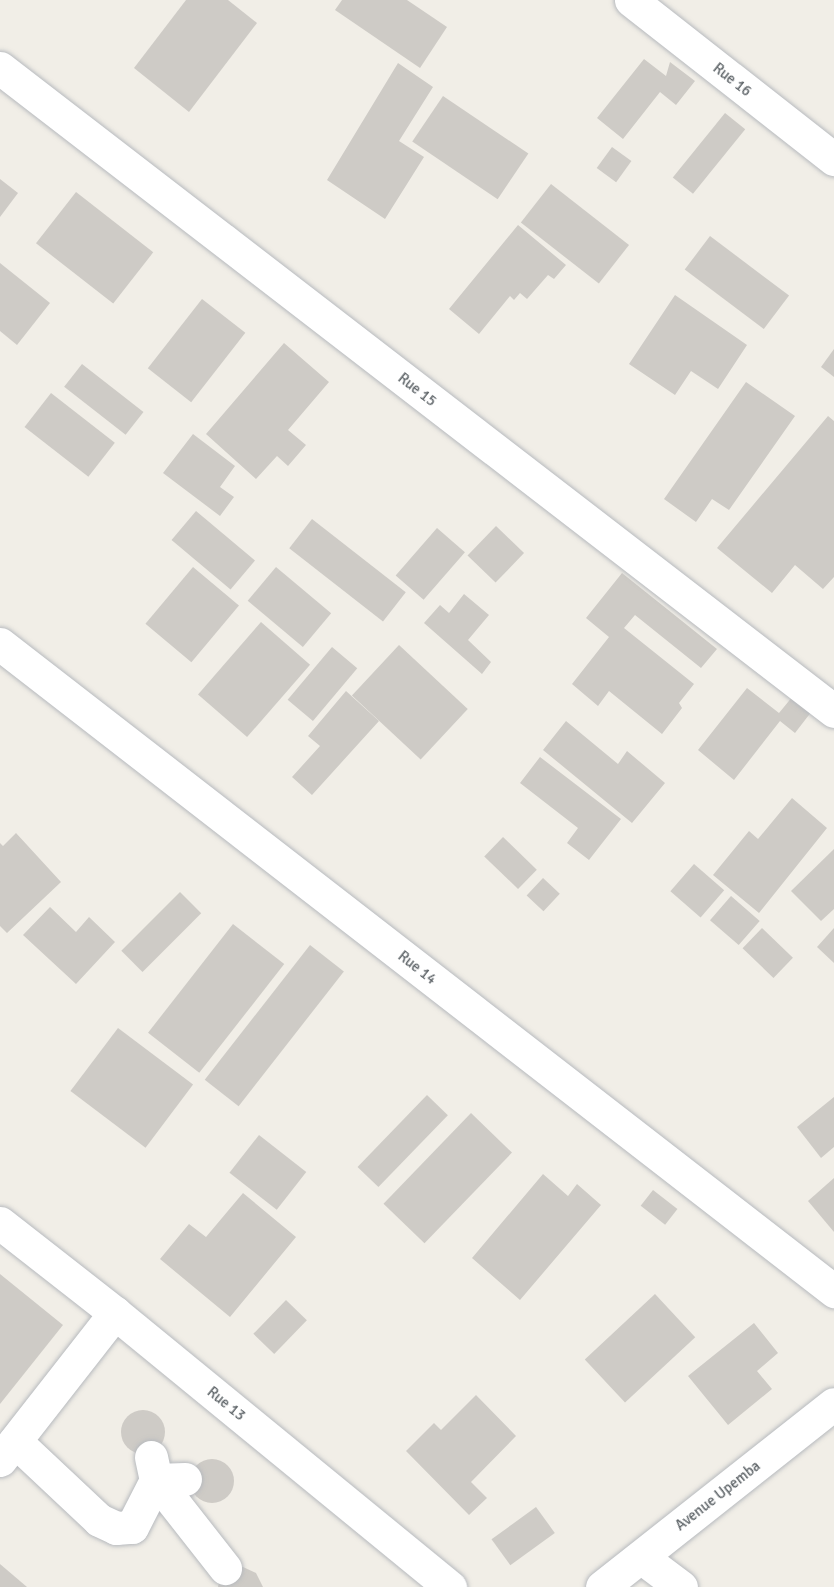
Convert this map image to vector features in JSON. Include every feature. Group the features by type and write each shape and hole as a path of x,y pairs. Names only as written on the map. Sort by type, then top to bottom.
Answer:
{"street":[{"name":"Rue 16","path":"631,0 834,159"},
{"name":"Rue 15","path":"0,68 834,711"},
{"name":"Rue 14","path":"0,644 834,1291"},
{"name":"Rue 13","path":"0,1223 115,1313 450,1587"},
{"path":"115,1313 8,1450 99,1520 116,1528 132,1527 164,1472 225,1568"},
{"name":"Avenue Upemba","path":"602,1587 834,1404"},
{"path":"640,1557 681,1587"}],"building":[{"path":"186,0 228,0 257,23 189,112 134,68"},
{"path":"342,0 407,0 447,27 420,68 335,10"},
{"path":"644,59 666,76 670,62 695,81 676,105 660,92 623,139 597,118"},
{"path":"398,63 433,87 399,141 424,157 385,219 327,180"},
{"path":"443,96 528,154 498,199 412,142"},
{"path":"725,113 745,129 693,194 673,178"},
{"path":"612,147 631,161 616,182 597,168"},
{"path":"0,179 18,193 0,217"},
{"path":"551,184 629,245 599,284 521,223"},
{"path":"76,192 153,252 113,304 36,243"},
{"path":"518,225 566,265 554,279 548,275 527,299 520,293 514,300 510,296 479,334 449,309"},
{"path":"710,236 789,296 764,329 685,270"},
{"path":"0,263 50,303 17,345 0,331"},
{"path":"675,295 747,345 718,389 691,371 675,395 629,364"},
{"path":"202,299 245,333 191,402 148,368"},
{"path":"284,343 329,382 288,430 306,445 288,466 277,456 256,479 206,434"},
{"path":"834,349 834,377 821,367"},
{"path":"82,364 143,412 126,435 64,387"},
{"path":"746,382 795,416 729,510 712,499 696,522 664,499"},
{"path":"51,393 115,443 88,477 25,427"},
{"path":"828,416 834,421 834,577 823,589 795,565 772,593 717,548"},
{"path":"193,434 235,466 220,487 234,497 220,516 163,473"},
{"path":"196,511 255,560 231,590 172,540"},
{"path":"312,519 406,592 383,621 289,548"},
{"path":"496,526 524,553 496,583 468,555"},
{"path":"437,528 465,552 424,600 396,576"},
{"path":"193,567 239,606 191,662 145,624"},
{"path":"276,567 331,613 303,647 248,601"},
{"path":"622,573 717,649 701,668 635,615 624,628 694,684 679,703 682,708 662,734 609,691 598,706 572,684 609,637 586,618"},
{"path":"464,594 489,615 468,640 491,662 482,674 424,623 440,605 449,613"},
{"path":"261,622 310,665 247,737 198,694"},
{"path":"399,645 468,709 421,760 352,695"},
{"path":"332,647 357,668 313,721 288,700"},
{"path":"747,688 779,713 793,696 812,711 795,733 780,721 734,780 698,750"},
{"path":"346,691 379,721 312,795 292,777 320,746 308,736"},
{"path":"566,721 618,764 627,751 665,783 632,823 543,750"},
{"path":"540,757 621,819 589,860 567,843 578,828 520,783"},
{"path":"792,798 827,828 759,913 713,875 749,831 758,839"},
{"path":"16,833 61,882 7,933 0,926 0,843 3,846"},
{"path":"503,837 537,870 518,889 484,856"},
{"path":"834,849 834,909 821,921 791,891"},
{"path":"694,864 724,890 701,917 670,891"},
{"path":"543,878 560,894 543,911 527,896"},
{"path":"180,892 201,913 143,972 121,951"},
{"path":"731,896 760,921 739,945 710,920"},
{"path":"50,907 76,932 89,917 115,942 76,984 23,935"},
{"path":"233,924 284,964 199,1073 148,1033"},
{"path":"762,928 793,958 773,978 743,948"},
{"path":"834,928 834,963 817,947"},
{"path":"310,945 344,971 239,1106 205,1080"},
{"path":"118,1028 193,1085 146,1148 70,1091"},
{"path":"427,1095 448,1115 378,1187 358,1167"},
{"path":"834,1097 834,1147 821,1158 797,1127"},
{"path":"471,1113 512,1153 424,1243 383,1204"},
{"path":"259,1135 306,1172 277,1210 229,1173"},
{"path":"543,1174 568,1196 577,1184 601,1205 520,1300 472,1258"},
{"path":"834,1178 834,1232 808,1201"},
{"path":"653,1190 677,1209 665,1225 641,1206"},
{"path":"243,1193 296,1237 230,1317 160,1259 189,1224 206,1237"},
{"path":"0,1274 63,1325 0,1404"},
{"path":"655,1294 695,1337 625,1403 585,1359"},
{"path":"286,1300 307,1320 274,1354 253,1334"},
{"path":"754,1323 778,1353 757,1371 772,1389 728,1425 688,1376"},
{"path":"476,1395 516,1436 471,1482 487,1498 469,1515 406,1451 434,1423 441,1430"},
{"path":"143,1410 151,1411 159,1416 164,1424 164,1440 159,1448 151,1453 143,1454 135,1453 127,1448 122,1440 121,1432 122,1424 127,1416 135,1411"},
{"path":"212,1459 228,1465 234,1481 228,1497 212,1503 196,1497 190,1481 196,1465"},
{"path":"536,1507 555,1533 510,1565 492,1539"},
{"path":"0,1564 27,1587 0,1587"},
{"path":"235,1567 243,1567 256,1573 263,1587 218,1587 219,1582"}]}
